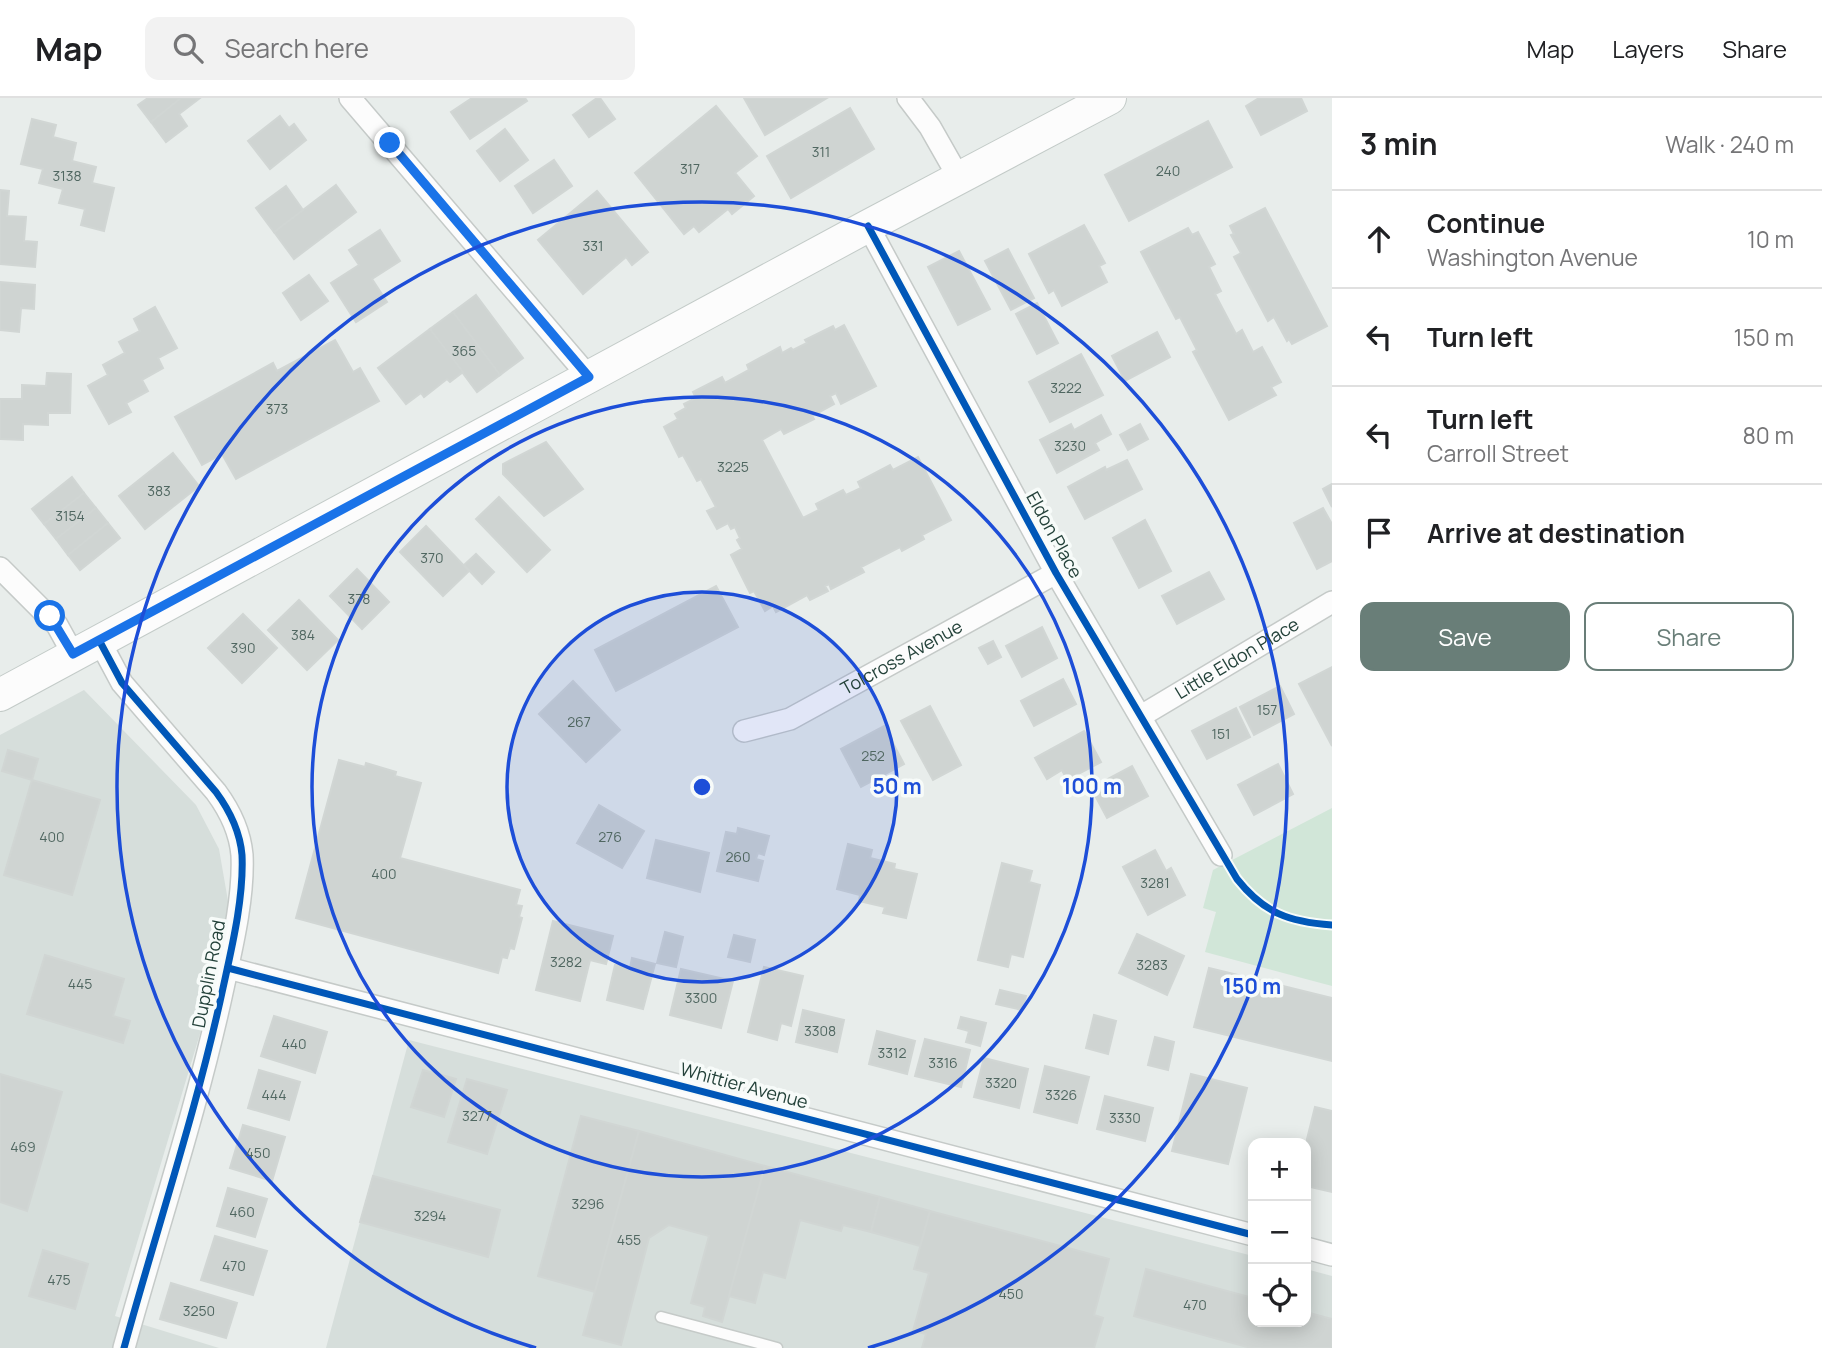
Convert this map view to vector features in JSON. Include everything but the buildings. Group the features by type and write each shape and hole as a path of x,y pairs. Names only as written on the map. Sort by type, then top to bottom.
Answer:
{"main road":[{"path":"0,695 1110,98"}],"street":[{"path":"350,98 589,377"},
{"path":"908,98 930,127 959,178"},
{"name":"Eldon Place","path":"868,226 1056,573 1221,855"},
{"name":"Dupplin Road","path":"0,568 122,683 216,792 230,811 242,855 228,968 210,1048 124,1348"},
{"name":"Tolcross Avenue","path":"744,731 790,719 1056,573"},
{"name":"Little Eldon Place","path":"1141,716 1332,602"},
{"name":"Whittier Avenue","path":"228,968 1248,1234"},
{"path":"1311,1249 1332,1255"}],"lane":[{"path":"661,1317 778,1348"}],"shaded area":[{"path":"84,690 196,805 219,849 228,901 227,944 115,1316 219,1348 0,1348 0,735"},
{"path":"409,1040 1248,1255 1248,1327 1311,1327 1311,1270 1332,1276 1332,1348 326,1348"}],"green space":[{"path":"1332,808 1332,986 1205,952 1216,912 1203,908 1213,870"}],"cycle path":[{"path":"868,226 1056,573 1237,879 1257,900 1279,914 1332,925"},
{"path":"99,640 122,683 221,799 237,830 242,855 237,922 213,1033 124,1348"},
{"path":"228,968 1248,1234"}],"route":[{"path":"50,616 73,654 589,377 390,143"}]}
